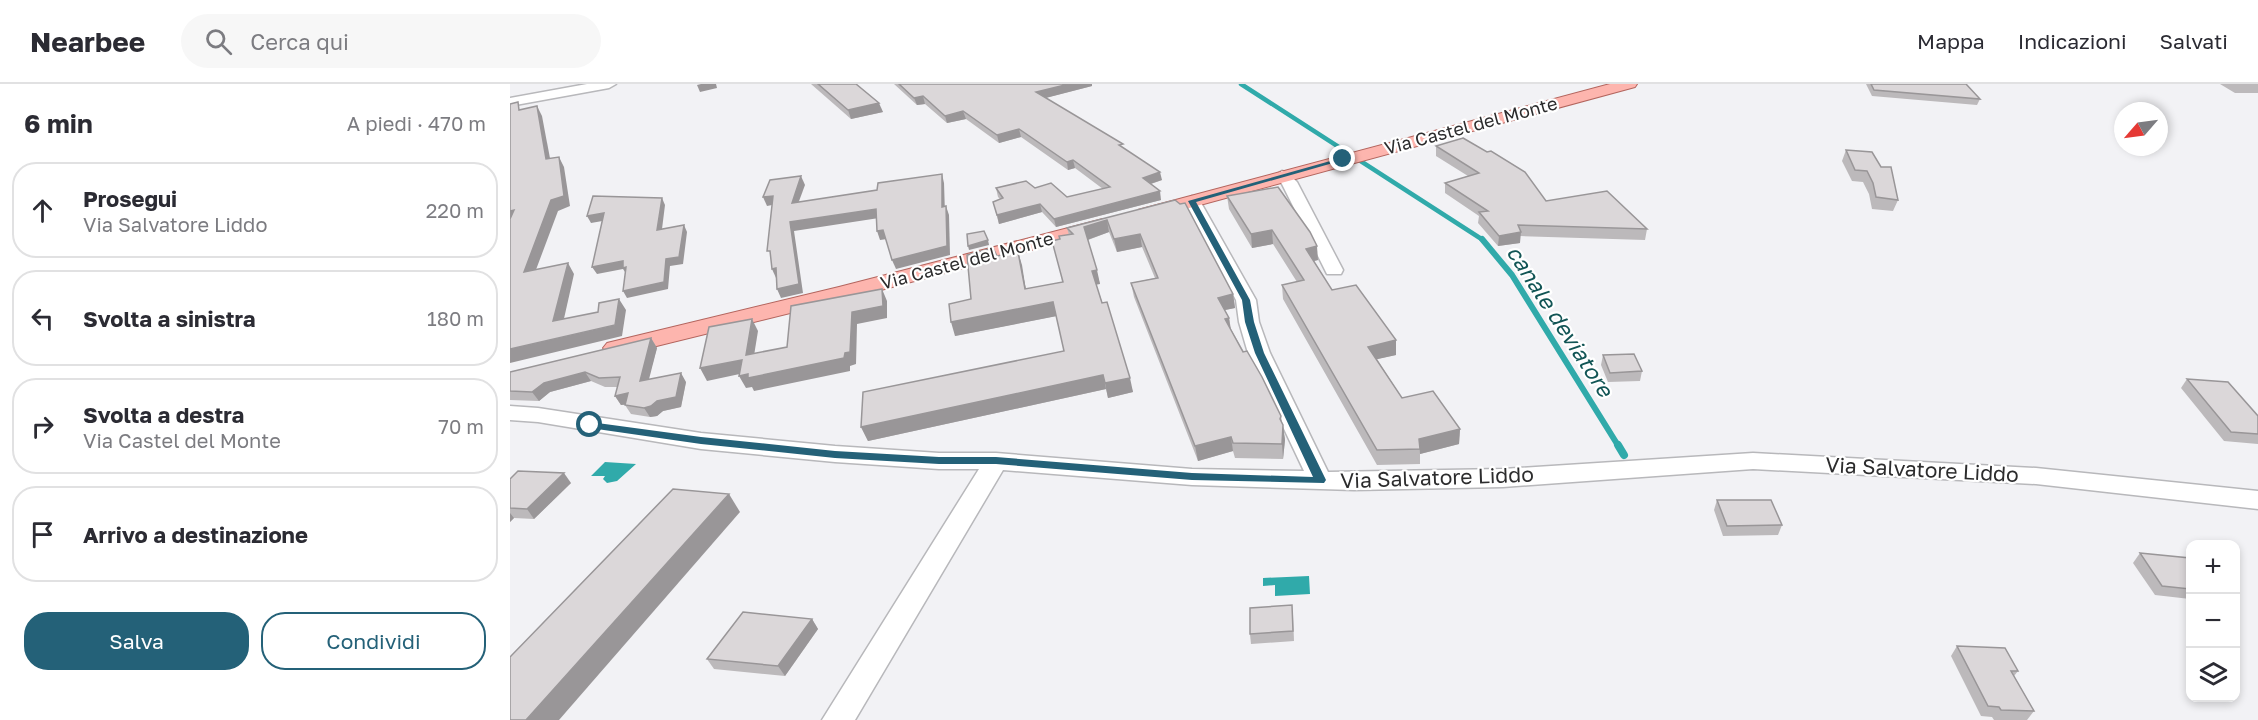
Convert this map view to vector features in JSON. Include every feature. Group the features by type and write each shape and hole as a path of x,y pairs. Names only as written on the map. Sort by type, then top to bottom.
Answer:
{"main road":[{"name":"Via Castel del Monte","path":"591,354 855,291 1629,84"}],"street":[{"path":"510,102 609,84"},
{"path":"1282,176 1289,182 1334,270"},
{"path":"1192,201 1246,300 1249,322 1259,353 1320,480"},
{"name":"Via Salvatore Liddo","path":"510,413 538,415 701,441 824,453 939,461 996,461 1192,477 1320,480 1503,478 1753,461 2036,476 2258,500"},
{"path":"838,720 996,461"}],"water":[{"path":"605,462 636,464 617,481 607,483 603,479 605,476 591,476"},
{"path":"1309,576 1310,594 1275,596 1275,585 1263,586 1263,578"}],"building":[{"path":"818,84 856,84 879,103 848,110"},
{"path":"899,84 1069,84 1036,92 1123,144 1119,145 1160,172 1143,178 1160,191 1054,219 1040,204 997,215 993,202 1003,198 996,188 1026,181 1035,188 1051,183 1067,197 1110,187 1073,160 1067,162 1019,129 997,135 963,111 945,116 923,96 914,98"},
{"path":"1871,84 1966,84 1980,99 1874,90"},
{"path":"518,102 519,110 537,106 546,159 559,157 564,196 551,200 524,272 568,263 553,321 598,312 599,303 619,299 615,325 510,349 510,219 514,210 510,211 510,104"},
{"path":"1463,138 1487,152 1491,151 1525,172 1546,201 1607,191 1647,229 1518,225 1521,232 1499,236 1479,212 1488,211 1445,183 1479,173 1436,146"},
{"path":"1846,150 1872,152 1881,167 1891,167 1898,200 1876,197 1867,171 1855,170"},
{"path":"942,174 942,207 946,206 947,246 892,260 883,230 877,231 876,209 790,222 799,284 777,289 776,268 772,269 770,251 767,251 773,196 763,197 770,180 801,176 792,203 877,190 878,183"},
{"path":"1278,187 1310,232 1317,246 1306,249 1332,290 1356,285 1396,340 1368,347 1402,398 1433,391 1460,429 1419,439 1420,449 1377,450 1282,285 1304,280 1272,230 1251,234 1227,196"},
{"path":"593,196 662,198 657,230 684,225 679,257 666,259 664,282 623,291 626,267 623,268 623,261 592,267 604,213 587,216"},
{"path":"1175,200 1180,204 1185,203 1233,294 1218,298 1229,318 1225,319 1243,352 1247,351 1281,416 1282,444 1233,443 1231,437 1195,446 1131,283 1158,278 1140,234 1114,239 1107,220 1084,227 1097,270 1092,271 1102,303 1107,302 1130,378 1105,383 1103,375 861,427 863,392 1064,351 1053,302 951,322 949,304 971,299 967,255 993,248 997,256 1018,252 1025,289 1063,282 1052,241 1060,239 1059,236 1073,234 1067,228"},
{"path":"984,231 988,240 968,246 967,234"},
{"path":"882,289 883,306 852,312 850,352 845,353 844,358 748,378 748,374 739,376 742,360 700,368 709,327 752,319 746,355 787,347 791,306"},
{"path":"651,338 640,381 681,373 676,397 657,401 644,408 625,405 628,393 615,396 620,377 599,378 585,372 544,383 532,392 510,391 510,372"},
{"path":"1634,354 1642,371 1610,373 1603,355"},
{"path":"2187,379 2228,382 2258,416 2258,434 2231,432"},
{"path":"518,471 564,473 527,509 510,508 510,479"},
{"path":"673,489 729,494 526,720 510,720 510,657"},
{"path":"1717,500 1771,500 1782,525 1727,526"},
{"path":"2140,553 2186,558 2186,589 2162,586"},
{"path":"1292,605 1293,631 1250,634 1250,608"},
{"path":"743,612 812,619 778,666 707,659"},
{"path":"1957,646 2005,648 2018,671 2011,671 2034,711 2001,710 1999,707 1988,706"}],"waterway":[{"name":"canale deviatore","path":"1241,84 1483,240"},
{"name":"canale deviatore","path":"1483,240 1512,275 1619,447"},
{"name":"canale deviatore","path":"1618,445 1624,455"}],"route":[{"path":"590,425 701,441 835,454 939,461 996,461 1192,477 1320,480 1259,353 1249,322 1246,300 1192,201 1343,159"}]}
